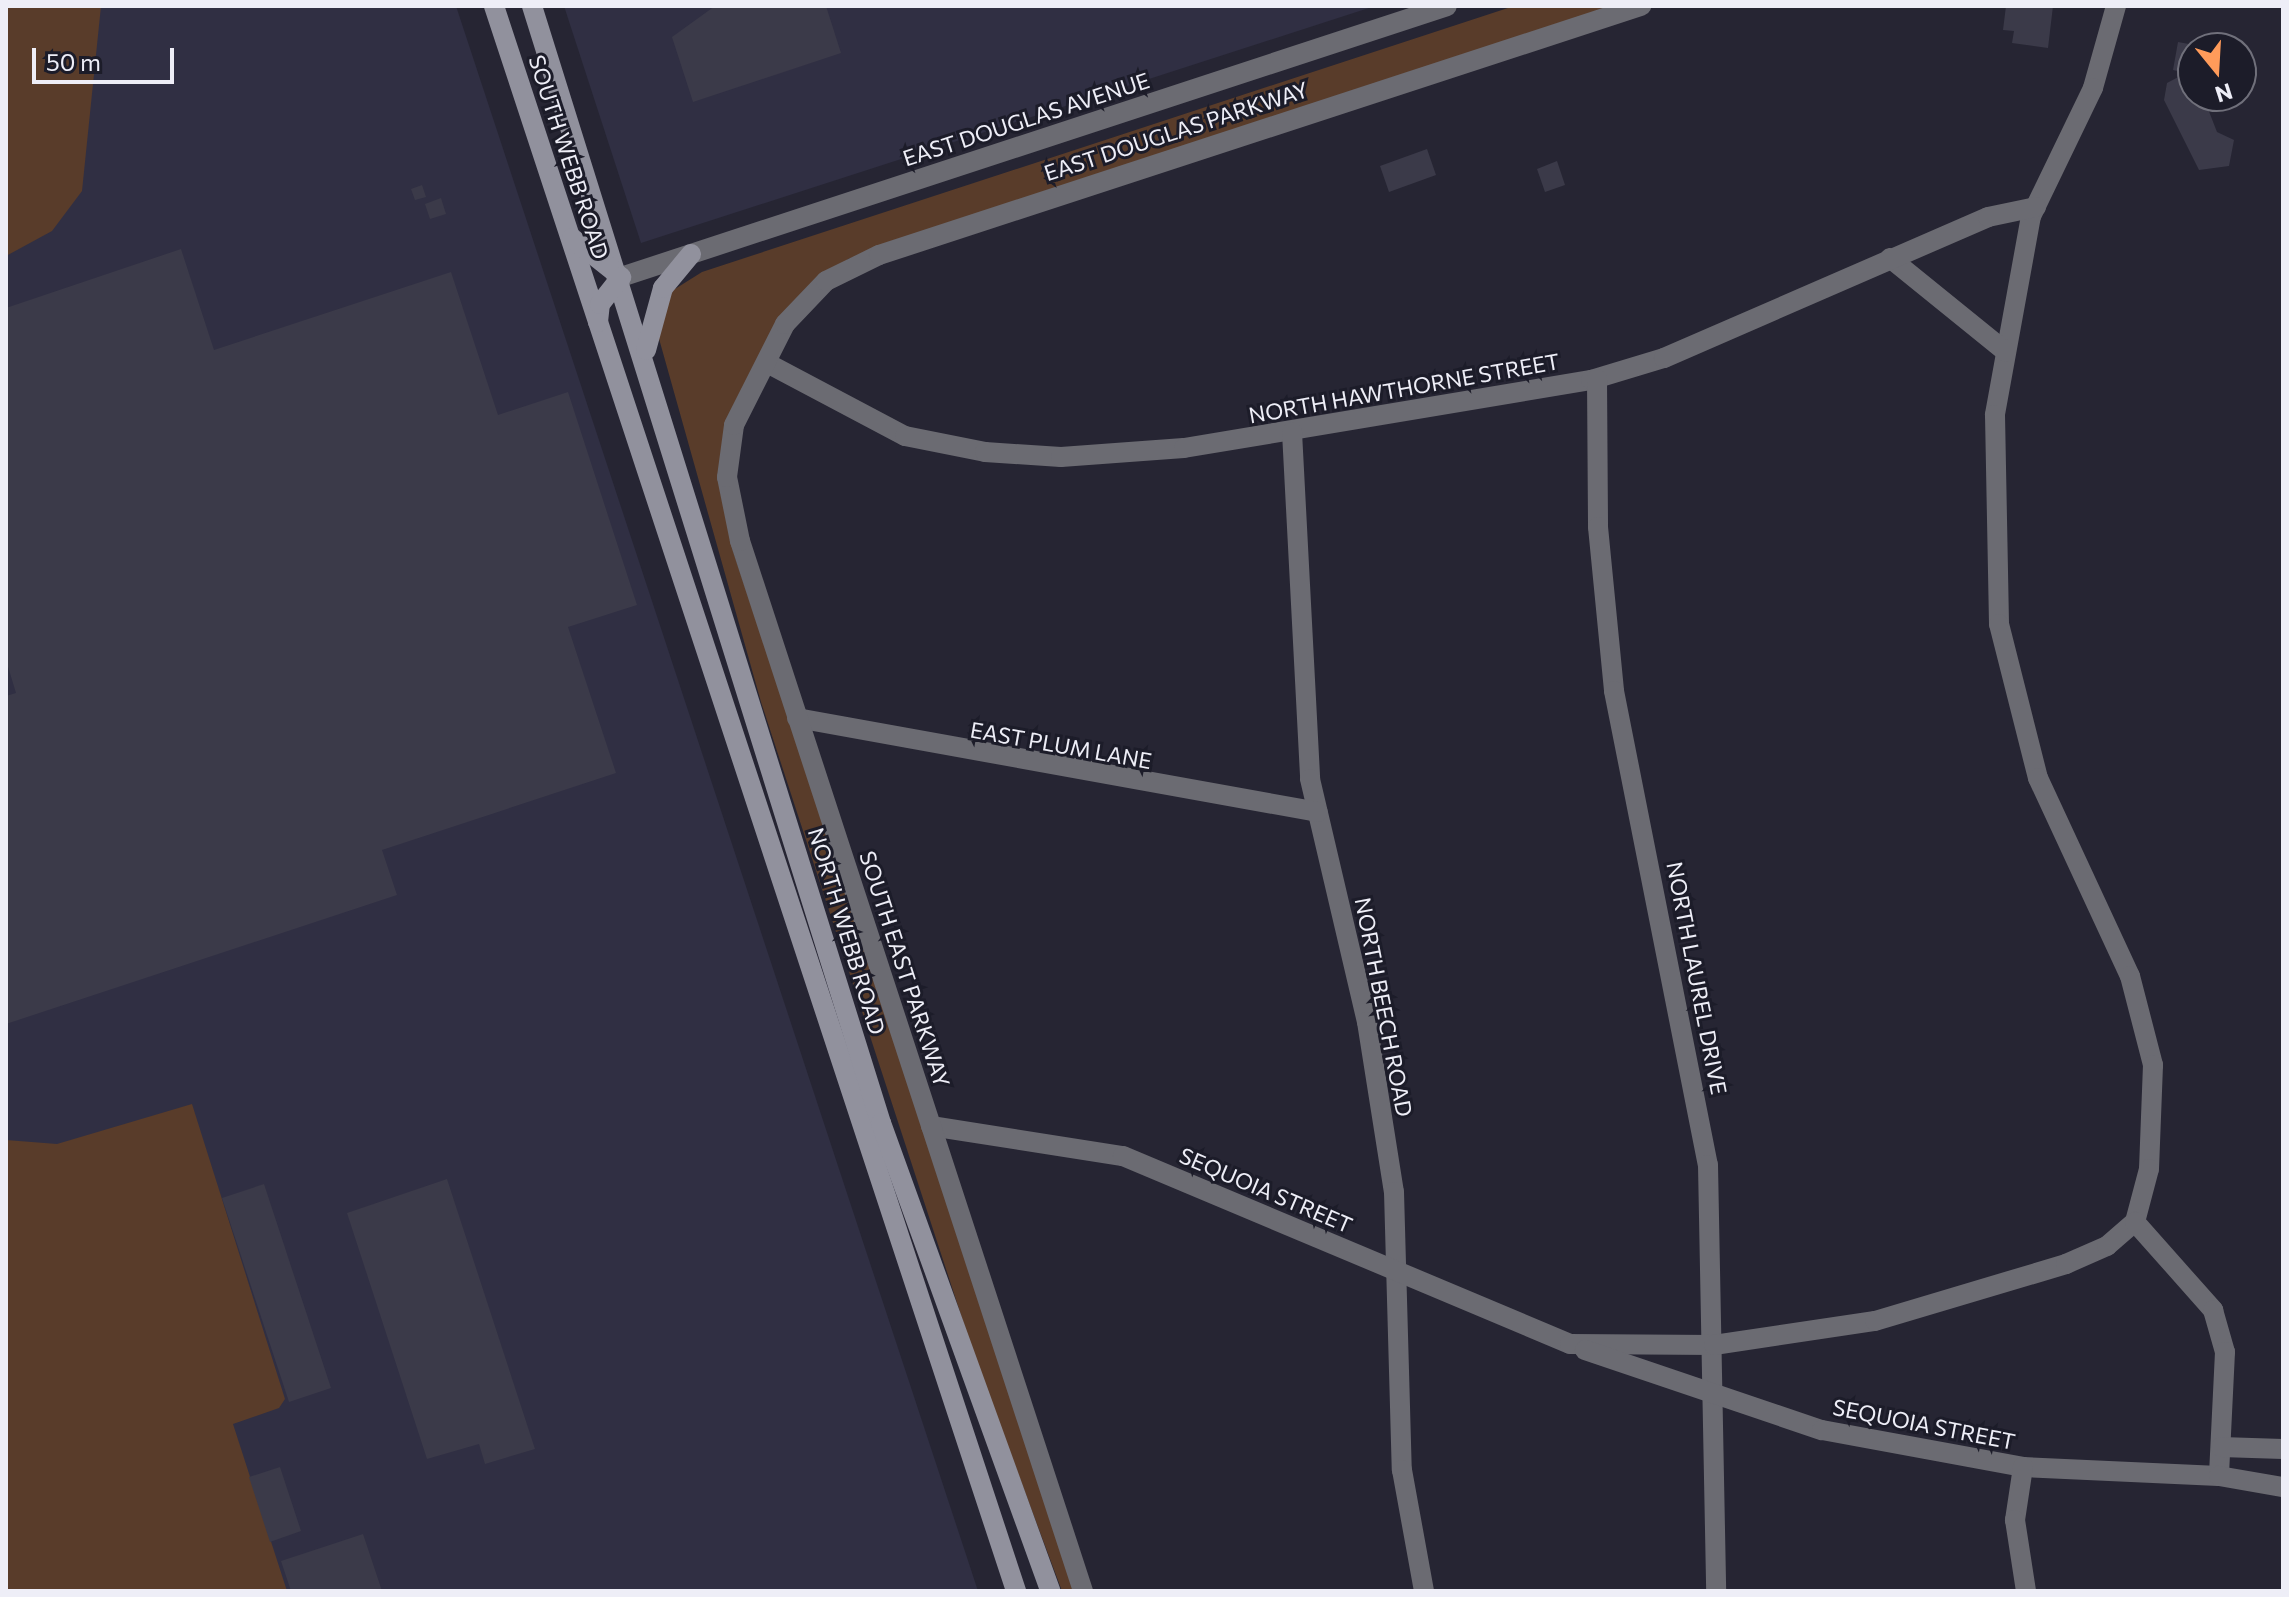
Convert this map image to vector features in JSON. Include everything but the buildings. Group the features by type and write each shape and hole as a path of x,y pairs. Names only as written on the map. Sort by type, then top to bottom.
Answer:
{"main road":[{"name":"SOUTH WEBB ROAD","path":"494,6 598,322"},
{"name":"SOUTH WEBB ROAD","path":"532,6 621,277"},
{"path":"569,236 621,277 600,304 598,322"},
{"path":"645,358 654,309 691,254"},
{"name":"NORTH WEBB ROAD","path":"621,277 881,1123 1050,1591"},
{"name":"NORTH WEBB ROAD","path":"598,322 1016,1591"}],"street":[{"name":"EAST DOUGLAS AVENUE","path":"621,277 1447,6"},
{"name":"EAST DOUGLAS PARKWAY","path":"767,363 785,324 826,281 879,255 1641,6"},
{"path":"2116,6 2093,88 2036,207 2006,352 1995,415 1999,624 2038,778 2130,976 2153,1065 2149,1169 2135,1222 2213,1310 2225,1352 2219,1476"},
{"name":"NORTH HAWTHORNE STREET","path":"767,363 905,436 985,452 1061,457 1292,432 1597,379 1664,358 1988,217 2036,207"},
{"path":"1890,258 2006,352"},
{"name":"SOUTH EAST PARKWAY","path":"767,363 734,425 727,477 740,541 1083,1591"},
{"name":"NORTH LAUREL DRIVE","path":"1597,379 1598,527 1614,691 1708,1165 1714,1345 1716,1591"},
{"name":"NORTH BEECH ROAD","path":"1292,432 1301,645 1318,812 1367,1022 1399,1274 1402,1470 1424,1591"},
{"name":"EAST PLUM LANE","path":"797,718 1318,812"},
{"name":"SEQUOIA STREET","path":"931,1126 1123,1156 1570,1344 1822,1430 2023,1467 2219,1476 2283,1487"},
{"name":"SEQUOIA STREET","path":"1570,1344 1714,1345 1875,1321 1986,1293 2107,1246 2135,1222"},
{"path":"2221,1447 2283,1449"},
{"path":"2023,1467 2015,1520 2026,1591"}],"shaded area":[{"path":"6,6 456,6 978,1591 6,1591"},
{"path":"6,6 101,6 82,191 52,231 6,256"},
{"path":"564,6 1375,6 641,243"},
{"path":"1514,6 1618,6 848,259 777,323 719,483 734,554 1081,1591 1062,1591 976,1361 761,702 656,328 667,294 702,272"},
{"path":"192,1104 285,1399 279,1408 233,1424 287,1591 6,1591 6,1140 57,1144"}]}
